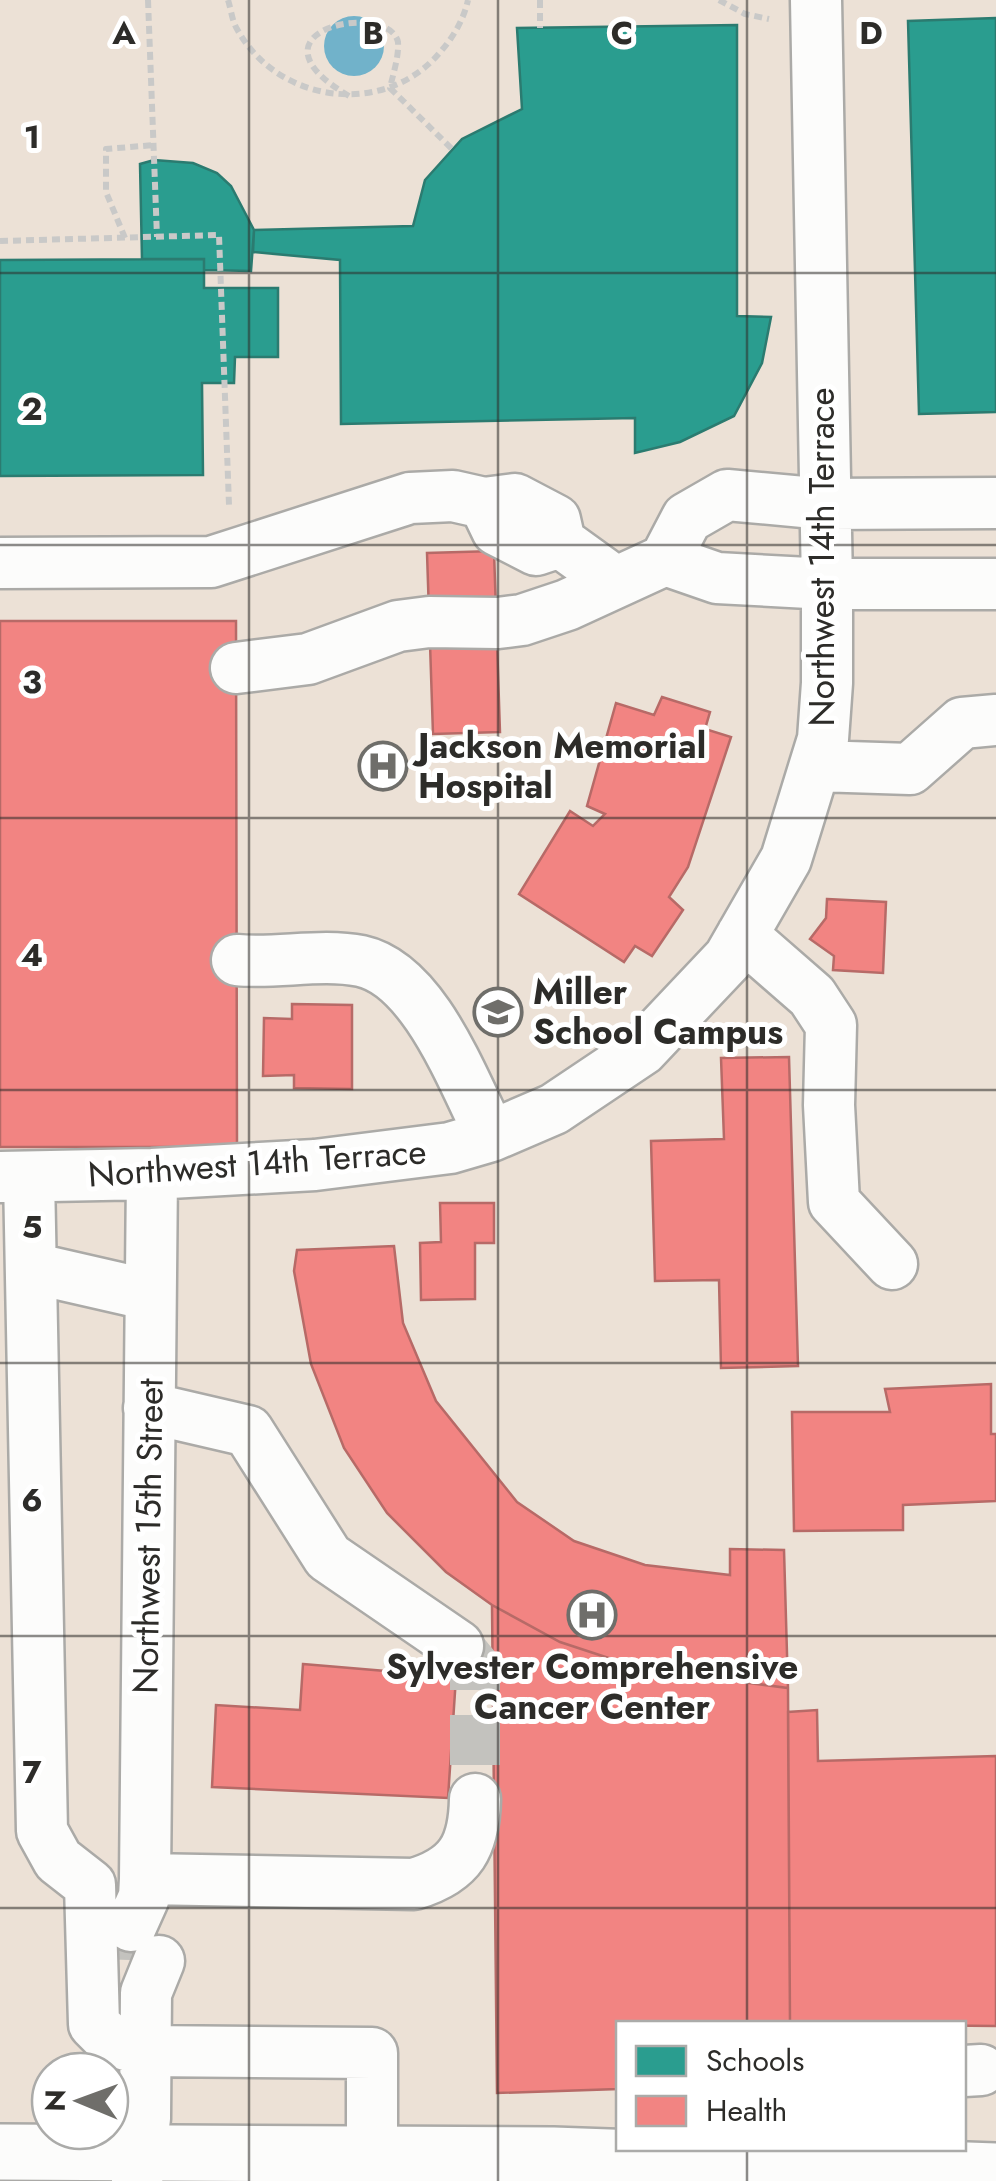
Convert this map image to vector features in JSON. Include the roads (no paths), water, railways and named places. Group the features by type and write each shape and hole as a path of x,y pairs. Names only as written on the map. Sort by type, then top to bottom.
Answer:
{"main road":[{"path":"0,2152 139,2166 372,2153 835,2156 996,2171"}],"street":[{"name":"Northwest 14th Terrace","path":"15,1177 316,1165 450,1148 491,1136 554,1109 642,1050 729,958 786,858 823,739 827,584 816,0"},
{"path":"0,563 212,562 410,498 453,496 484,504 497,530 523,544 536,550 560,542 614,581"},
{"path":"236,668 308,659 398,626 429,622 498,623 522,620 567,605 665,560 687,518 727,496 825,504 996,504"},
{"path":"665,560 717,578 827,584 996,584"},
{"path":"817,766 910,769 962,723 996,720"},
{"path":"742,935 812,996 831,1025 834,1202 892,1264"},
{"path":"237,960 359,960 383,969 405,984 426,1011 491,1136"},
{"name":"Northwest 15th Street","path":"139,2166 145,2051 152,1174"},
{"path":"15,1177 32,1268 42,1831 58,1860 90,1885 94,2024 110,2040 145,2051 372,2054 372,2153"},
{"path":"32,1268 150,1295"},
{"path":"149,1408 248,1431 328,1558 458,1646"},
{"path":"145,1935 436,1877 466,1850 474,1830 475,1799"}],"water":[{"path":"354,16 375,25 384,46 375,67 354,76 333,67 324,46 333,25"}],"tunnel":[{"path":"458,1646 475,1667 475,1799"},
{"path":"130,1960 131,1926"}],"place":[{"name":"Jackson Memorial Hospital","path":"383,766"},
{"name":"Miller School Campus","path":"498,1012"},
{"name":"Sylvester Comprehensive Cancer Center","path":"592,1615"}]}
